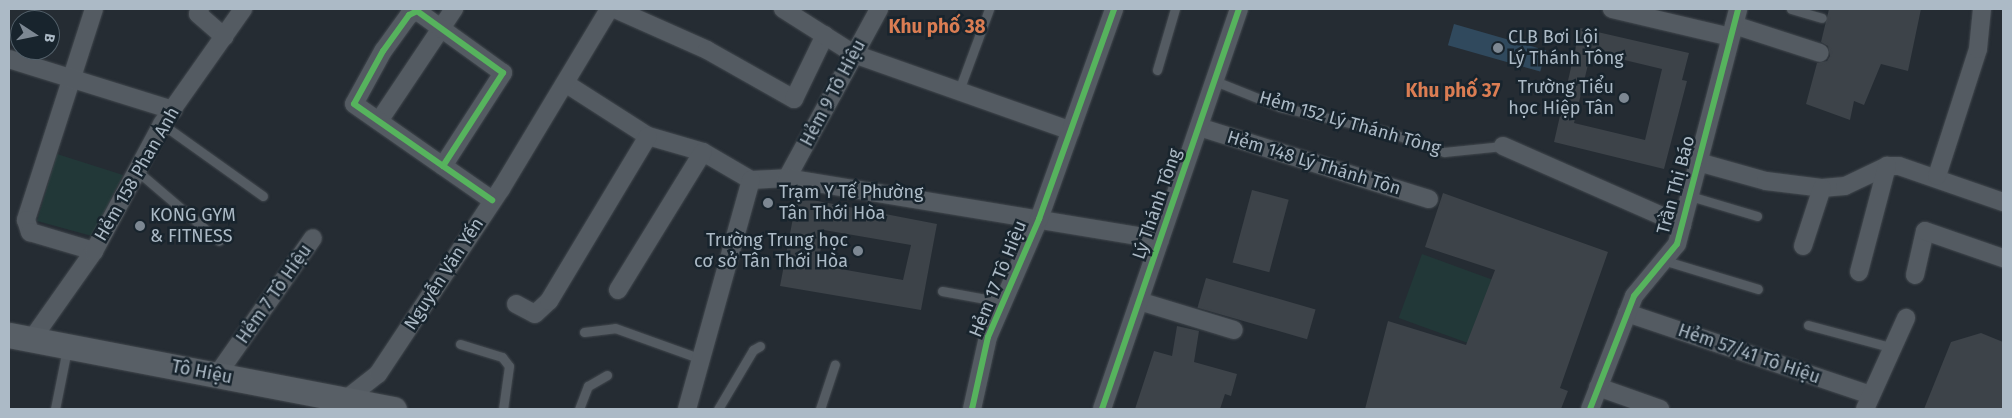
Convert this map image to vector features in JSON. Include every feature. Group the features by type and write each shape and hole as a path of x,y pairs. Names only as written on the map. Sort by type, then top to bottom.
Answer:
{"street":[{"path":"94,9 26,220 30,232 94,251"},
{"path":"200,9 198,14 224,37"},
{"name":"Hẻm 158 Phan Anh","path":"21,337 94,251 162,124 243,9"},
{"path":"379,121 454,9"},
{"name":"Nguyễn Văn Yến","path":"339,404 378,374 492,200 609,9"},
{"path":"615,9 707,50 794,99 825,35"},
{"path":"783,9 854,54 958,93 1071,131"},
{"name":"Hẻm 9 Tô Hiệu","path":"787,178 879,9"},
{"name":"Hẻm 17 Tô Hiệu","path":"972,409 988,337 1039,219 1114,9"},
{"name":"Lý Thánh Tông","path":"1102,409 1240,9"},
{"path":"1937,176 1978,49 1982,9"},
{"path":"1622,10 1734,24 1820,53"},
{"path":"443,166 503,73 417,11 413,12 383,51 354,100 379,121 443,166 492,200"},
{"name":"Trần Thị Báo","path":"1590,409 1639,287 1666,261 1677,244 1734,24"},
{"path":"9,59 173,110"},
{"path":"565,83 648,136 703,152 751,180 787,178 1160,240"},
{"name":"Hẻm 148 Lý Thánh Tôn","path":"1199,128 1429,199"},
{"path":"516,304 535,314 549,301 648,136"},
{"name":"Hẻm 152 Lý Thánh Tông","path":"1503,146 1682,225"},
{"path":"618,290 703,152"},
{"path":"1698,162 1766,182 1822,188 1846,186 1887,166 1937,176 2003,202"},
{"path":"1859,272 1887,166"},
{"path":"687,409 751,180"},
{"path":"1803,246 1822,188"},
{"path":"1915,275 1925,232 2003,258"},
{"name":"Hẻm 7 Tô Hiệu","path":"217,375 313,238"},
{"path":"1139,302 1234,330"},
{"name":"Hẻm 57/41 Tô Hiệu","path":"1627,313 1868,402"},
{"path":"1868,402 1906,318"},
{"name":"Tô Hiệu","path":"21,337 217,375 339,404 394,409"},
{"path":"1598,387 1660,409"}],"lane":[{"path":"958,93 989,9"},
{"path":"1157,70 1174,9"},
{"path":"1791,9 1822,18"},
{"name":"Hẻm 152 Lý Thánh Tông","path":"1215,81 1280,107 1385,131 1444,152 1503,146"},
{"path":"162,124 263,196"},
{"path":"136,170 219,241"},
{"path":"1690,196 1757,216"},
{"path":"1666,261 1758,288"},
{"path":"942,291 1002,302"},
{"path":"1808,325 1894,348"},
{"path":"584,332 615,328 701,359"},
{"path":"460,344 502,357 510,366 503,409"},
{"path":"55,409 67,346"},
{"path":"718,409 753,350 760,346"},
{"path":"820,409 835,364"},
{"path":"579,409 588,386 607,374"}],"green space":[{"path":"57,154 123,175 92,236 37,221"},
{"path":"1422,254 1492,280 1469,344 1399,318"}],"water":[{"name":"CLB Bơi Lội Lý Thánh Tông","path":"1454,24 1546,50 1540,72 1448,45"}],"building":[{"path":"1829,9 1921,9 1908,71 1881,64 1864,105 1854,101 1850,120 1806,104 1817,63 1827,61 1830,56 1828,46 1821,42"},
{"name":"Trường Tiểu học Hiệp Tân","path":"1580,28 1689,53 1682,80 1687,81 1664,169 1554,142","holes":["1591,52 1662,69 1645,140 1574,123"]},
{"path":"1252,190 1289,200 1269,272 1233,262"},
{"path":"1443,193 1608,252 1560,388 1568,391 1561,409 1365,409 1388,321 1466,345 1495,270 1425,247"},
{"path":"797,197 937,224 921,310 780,286","holes":["824,230 911,245 903,280 818,265"]},
{"path":"1206,278 1316,309 1307,339 1197,308"},
{"path":"1177,326 1199,331 1194,362 1237,374 1231,396 1225,394 1220,409 1135,409 1154,351 1172,356"},
{"path":"1981,333 2003,342 2003,409 1924,409 1951,342"}],"cycle path":[{"path":"972,409 988,337 1039,219 1114,9"},
{"path":"1102,409 1239,9"},
{"path":"1590,409 1634,296 1677,244 1738,9"},
{"path":"443,166 503,73 417,11 409,15 383,51 354,104 443,166 492,200"}],"place":[{"name":"CLB Bơi Lội Lý Thánh Tông","path":"1498,48"},
{"name":"Trường Tiểu học Hiệp Tân","path":"1624,98"},
{"name":"Trạm Y Tế Phường Tân Thới Hòa","path":"768,203"},
{"name":"KONG GYM & FITNESS","path":"140,226"},
{"name":"Trường Trung học cơ sở Tân Thới Hòa","path":"858,251"}],"district":[{"name":"Khu phố 38","path":"937,27"},
{"name":"Khu phố 37","path":"1453,91"}]}
